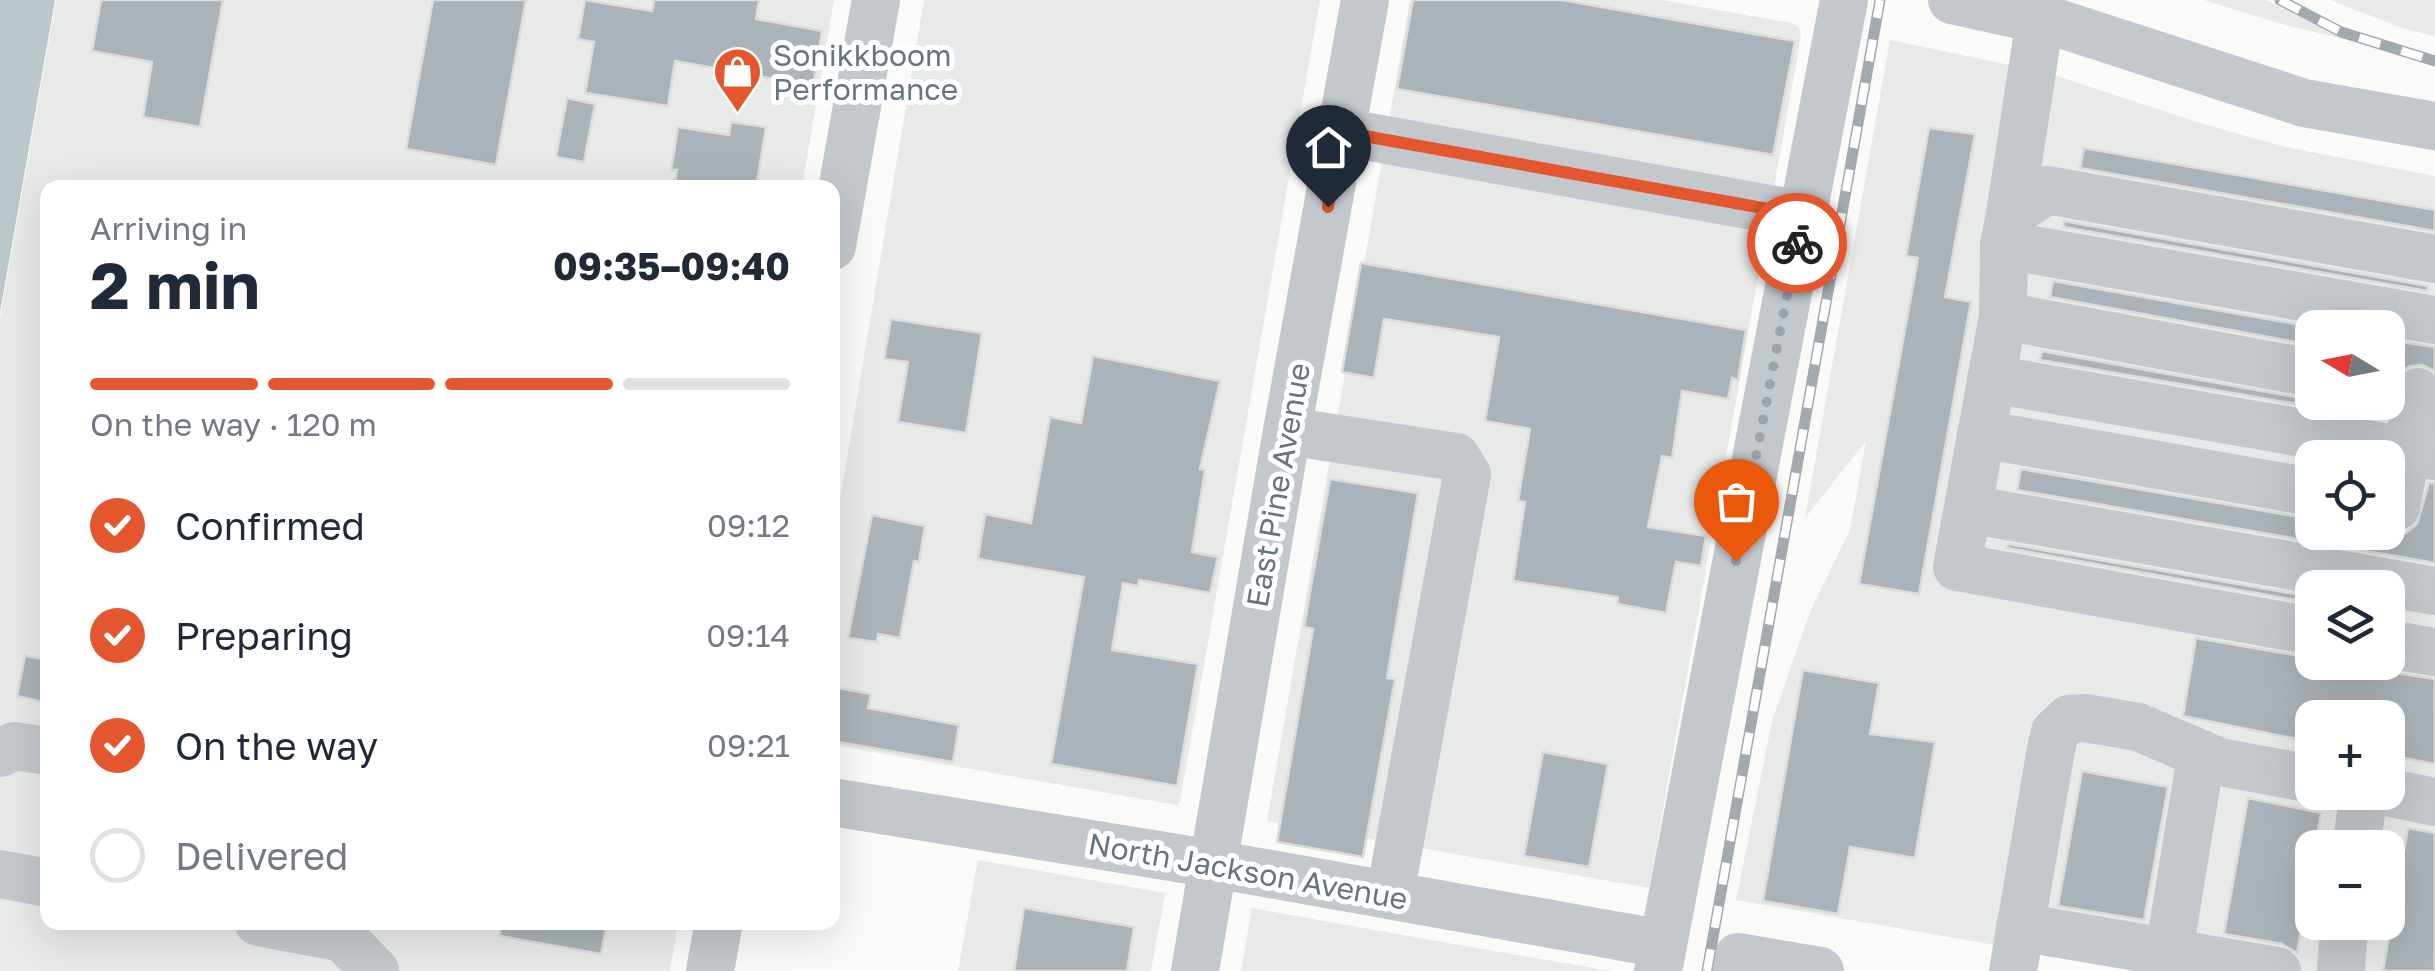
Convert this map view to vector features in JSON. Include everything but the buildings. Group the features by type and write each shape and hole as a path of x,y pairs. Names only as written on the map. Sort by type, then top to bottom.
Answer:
{"street":[{"path":"840,201 876,0"},
{"name":"East Pine Avenue","path":"1195,971 1364,0"},
{"path":"1660,958 1844,0"},
{"path":"1952,0 2040,19 2304,103 2435,126"},
{"path":"2040,19 2007,230 2003,316 1957,567 2295,627"},
{"path":"1342,132 1802,215"},
{"path":"2007,230 2047,190 2435,259"},
{"path":"2007,230 2300,297 2433,310"},
{"path":"2300,297 2300,310"},
{"path":"2003,316 2295,370"},
{"path":"1991,380 2420,453"},
{"path":"2406,508 2420,453 2414,391"},
{"path":"1287,432 1456,457 1468,475 1390,895"},
{"path":"1982,434 2291,488 2255,559"},
{"path":"1968,509 2311,570"},
{"path":"2405,587 2435,591"},
{"path":"2405,647 2435,652"},
{"path":"2277,971 2016,949 2051,749 2056,732 2069,719 2138,726 2201,756 2295,775"},
{"path":"0,752 14,746 40,750"},
{"path":"2168,962 2201,756"},
{"path":"2405,796 2435,802"},
{"name":"North Jackson Avenue","path":"840,803 1390,895 1660,958"},
{"path":"0,874 40,881"},
{"path":"300,930 343,938 364,948"},
{"path":"710,971 718,930"},
{"path":"2341,971 2343,940"},
{"path":"1737,964 1820,971"}],"shaded area":[{"path":"0,0 55,0 0,312"},
{"path":"56,0 834,0 803,180 40,180 40,930 677,930 670,971 0,971 0,318"},
{"path":"924,0 1320,0 1180,802 1177,805 840,746 840,499"},
{"path":"1410,0 1662,0 1799,27 1801,36 1649,888 1267,821"},
{"path":"2204,0 2266,0 2345,39 2281,24"},
{"path":"2330,0 2435,0 2435,36 2405,29"},
{"path":"1890,40 2048,73 2286,147 2435,176 2435,971 2144,971 1736,900 1772,721 1810,612 1850,530 1866,441 1805,518"},
{"path":"978,860 1165,893 1151,971 958,971"},
{"path":"1252,908 1442,942 1611,971 1241,971"}],"railway":[{"path":"1707,971 1880,0"},
{"path":"2280,0 2341,32 2435,61"}],"way so far":[{"path":"1736,561 1797,243"}],"place":[{"name":"Sonikkboom Performance","path":"738,114"}],"route":[{"path":"1328,207 1342,132 1802,215 1797,243"}]}
